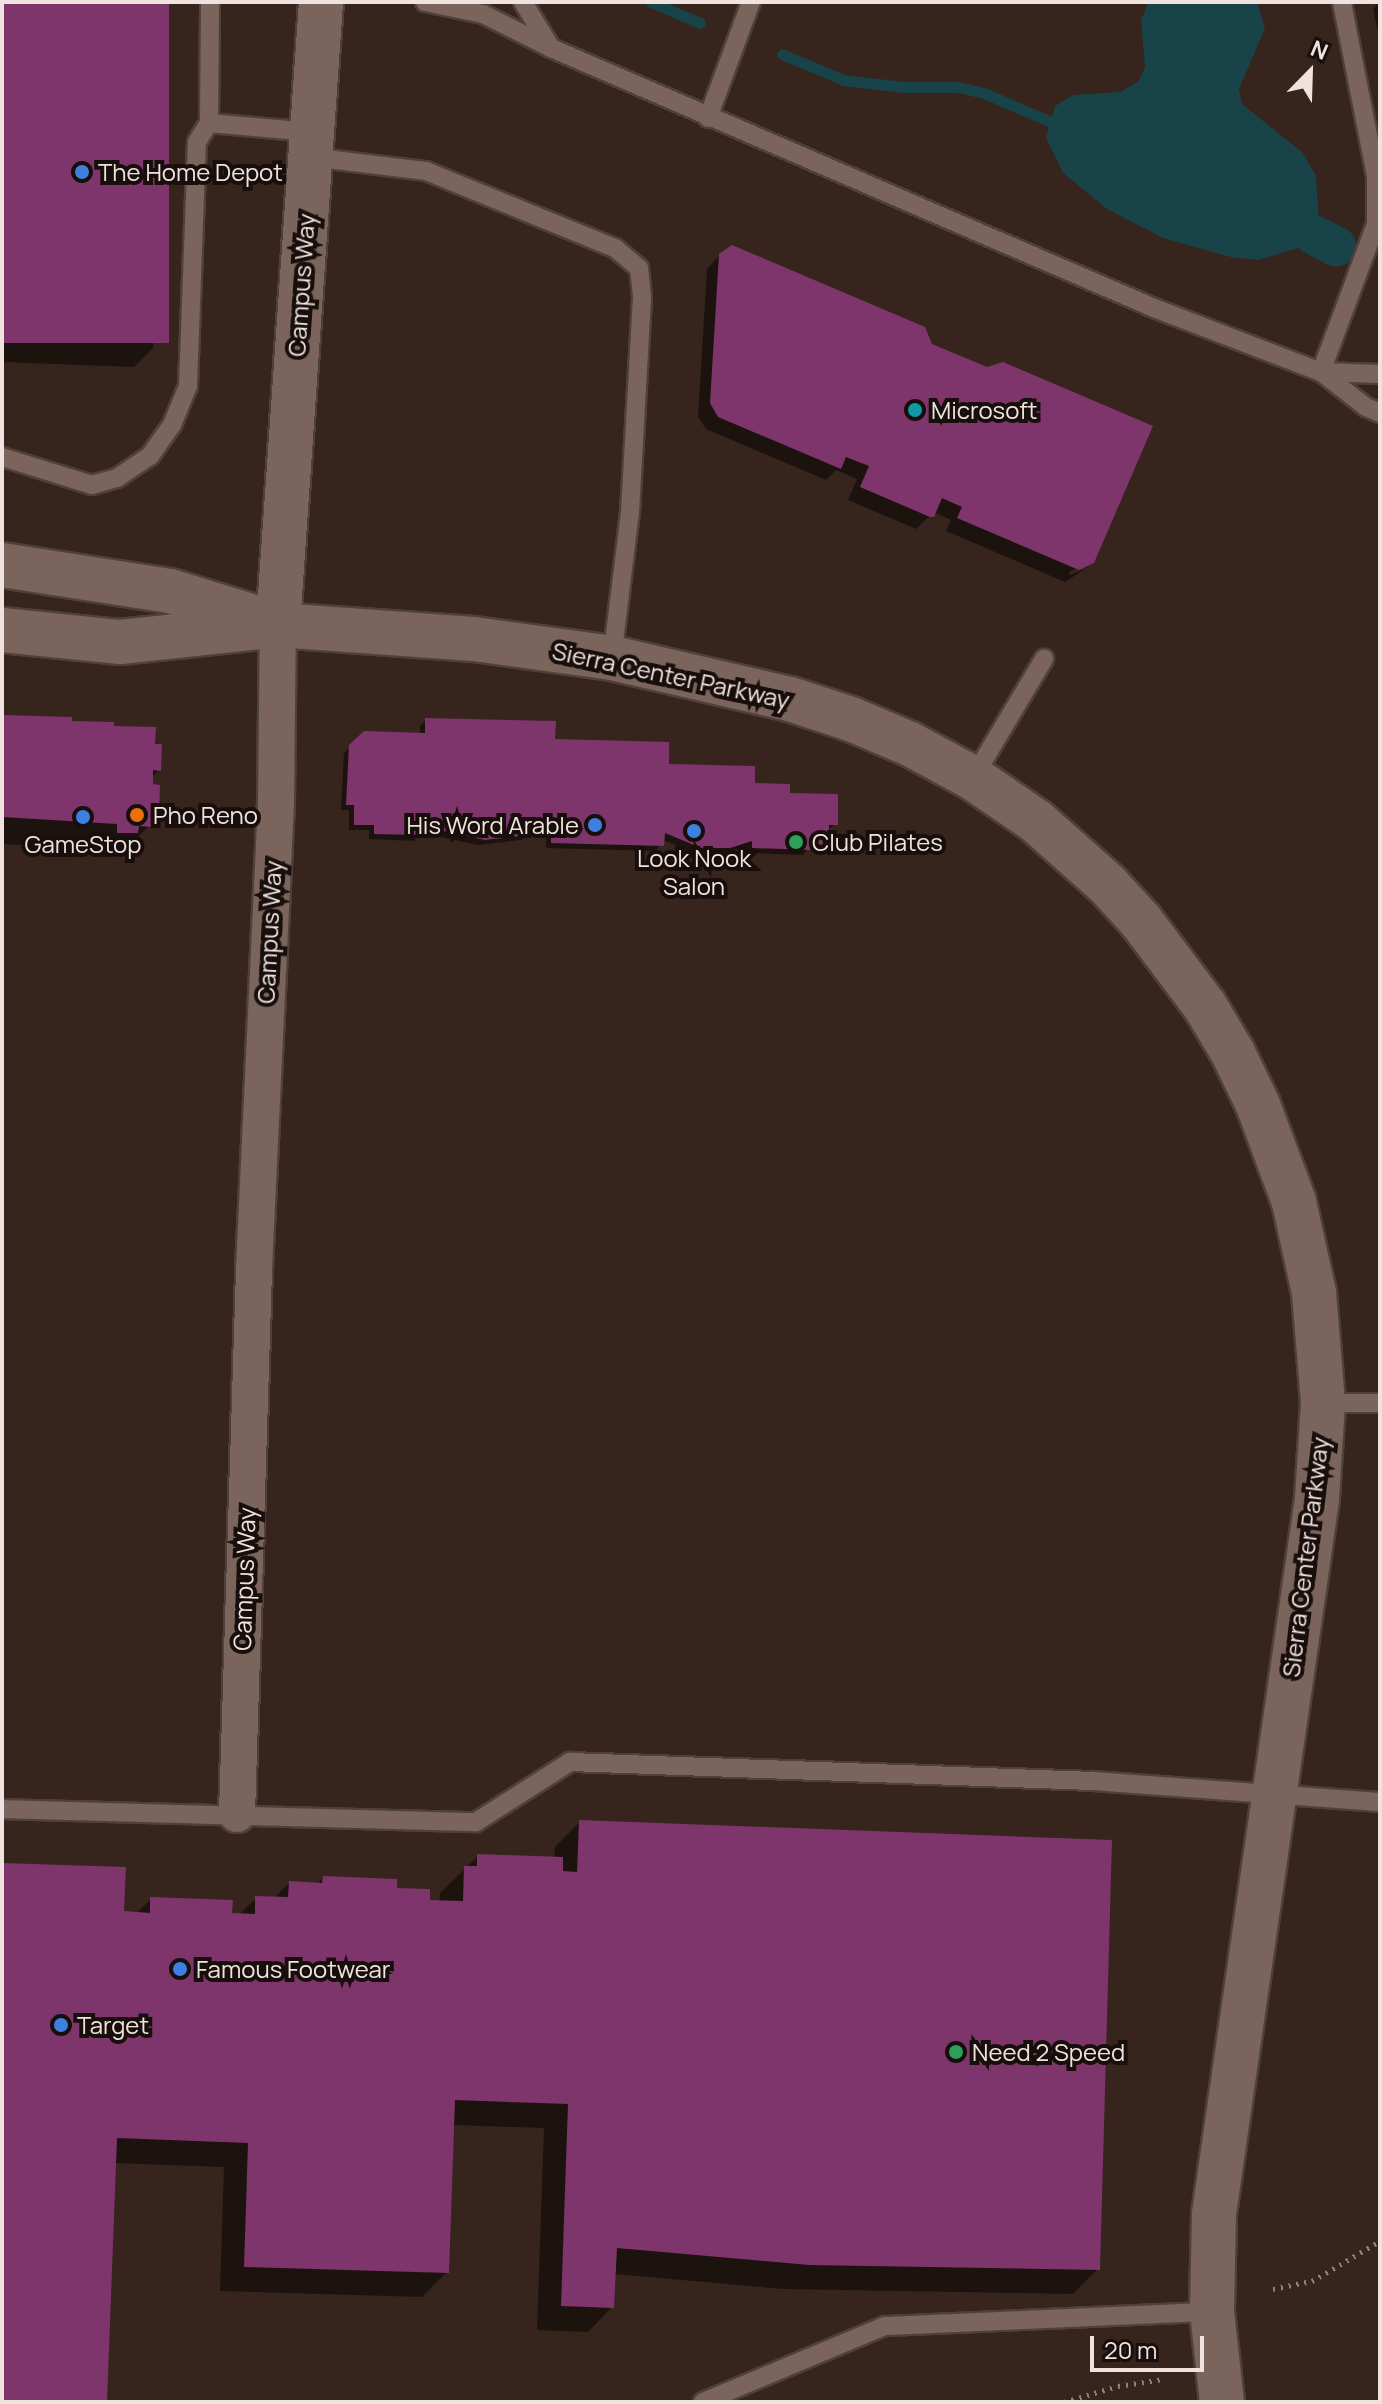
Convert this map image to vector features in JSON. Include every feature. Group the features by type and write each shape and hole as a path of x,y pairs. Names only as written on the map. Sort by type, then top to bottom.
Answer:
{"street":[{"name":"Campus Way","path":"237,1814 254,1269 276,803 278,625 321,2"},
{"name":"Sierra Center Parkway","path":"2,565 170,591 278,625"},
{"name":"Sierra Center Parkway","path":"2,630 120,642 278,625 474,639 612,658 702,676 851,719 910,744 973,778 1036,821 1108,885 1174,963 1233,1053 1258,1105 1294,1202 1314,1293 1323,1403 1317,1499 1214,2214 1212,2312 1222,2402"}],"lane":[{"path":"2,457 92,485 117,478 150,456 172,425 188,386 197,142 209,123 210,2"},
{"path":"425,2 483,14 708,118 1154,308 1321,372 1366,407 1380,413"},
{"path":"523,2 551,48"},
{"path":"708,118 751,2"},
{"path":"1321,372 1376,224 1376,176 1342,2"},
{"path":"209,123 426,171 615,248 639,268 642,298 630,512 612,658"},
{"path":"1321,372 1380,374"},
{"path":"973,778 1044,659"},
{"path":"1323,1403 1380,1403"},
{"path":"2,1809 476,1822 570,1762 1092,1781 1380,1802"},
{"path":"703,2402 885,2326 1212,2312"}],"path":[{"path":"1273,2289 1312,2281 1380,2241"},
{"path":"1064,2402 1118,2386 1163,2379"}],"water":[{"path":"1149,2 1257,2 1265,28 1239,89 1242,104 1303,153 1316,176 1319,222 1309,245 1258,260 1231,257 1163,238 1107,209 1063,173 1046,138 1055,106 1073,95 1120,92 1138,82 1145,67 1141,20"}],"building":[{"name":"The Home Depot","path":"2,2 169,2 169,343 2,343"},
{"name":"Microsoft","path":"732,245 925,327 932,344 987,367 1003,362 1153,426 1094,563 1079,570 957,518 962,507 942,498 934,517 930,517 860,487 869,466 846,457 841,469 718,417 710,403 719,254"},
{"path":"2,715 72,717 72,721 114,722 114,726 156,727 155,744 162,744 161,771 153,770 153,784 160,785 159,819 151,818 151,827 139,826 138,833 117,833 117,824 2,817"},
{"path":"425,718 556,721 555,739 669,742 669,764 755,766 755,783 790,784 790,793 838,794 838,825 829,825 829,845 810,844 811,850 752,848 752,841 730,848 701,848 665,833 664,846 551,843 551,824 529,835 485,840 443,831 420,820 421,835 374,834 374,825 354,825 354,805 346,805 349,745 364,731 425,733"},
{"path":"579,1820 1112,1840 1100,2270 809,2265 617,2248 614,2308 561,2306 568,2104 455,2100 449,2273 244,2267 248,2143 117,2138 107,2402 2,2402 2,1863 126,1867 124,1911 150,1913 150,1897 233,1900 232,1913 255,1914 255,1896 288,1897 289,1881 322,1883 323,1876 397,1879 397,1888 430,1889 430,1900 463,1901 464,1866 477,1866 477,1854 563,1857 563,1871 577,1872"}],"waterway":[{"path":"651,2 700,23"},
{"path":"782,54 844,80 904,87 958,87 984,93 1051,122"},
{"path":"1314,235 1336,246"}],"place":[{"name":"The Home Depot","path":"82,172"},
{"name":"Microsoft","path":"915,410"},
{"name":"Pho Reno","path":"137,815"},
{"name":"GameStop","path":"83,817"},
{"name":"His Word Arable","path":"595,825"},
{"name":"Look Nook Salon","path":"694,831"},
{"name":"Club Pilates","path":"796,842"},
{"name":"Famous Footwear","path":"180,1969"},
{"name":"Target","path":"61,2025"},
{"name":"Need 2 Speed","path":"956,2052"}]}
